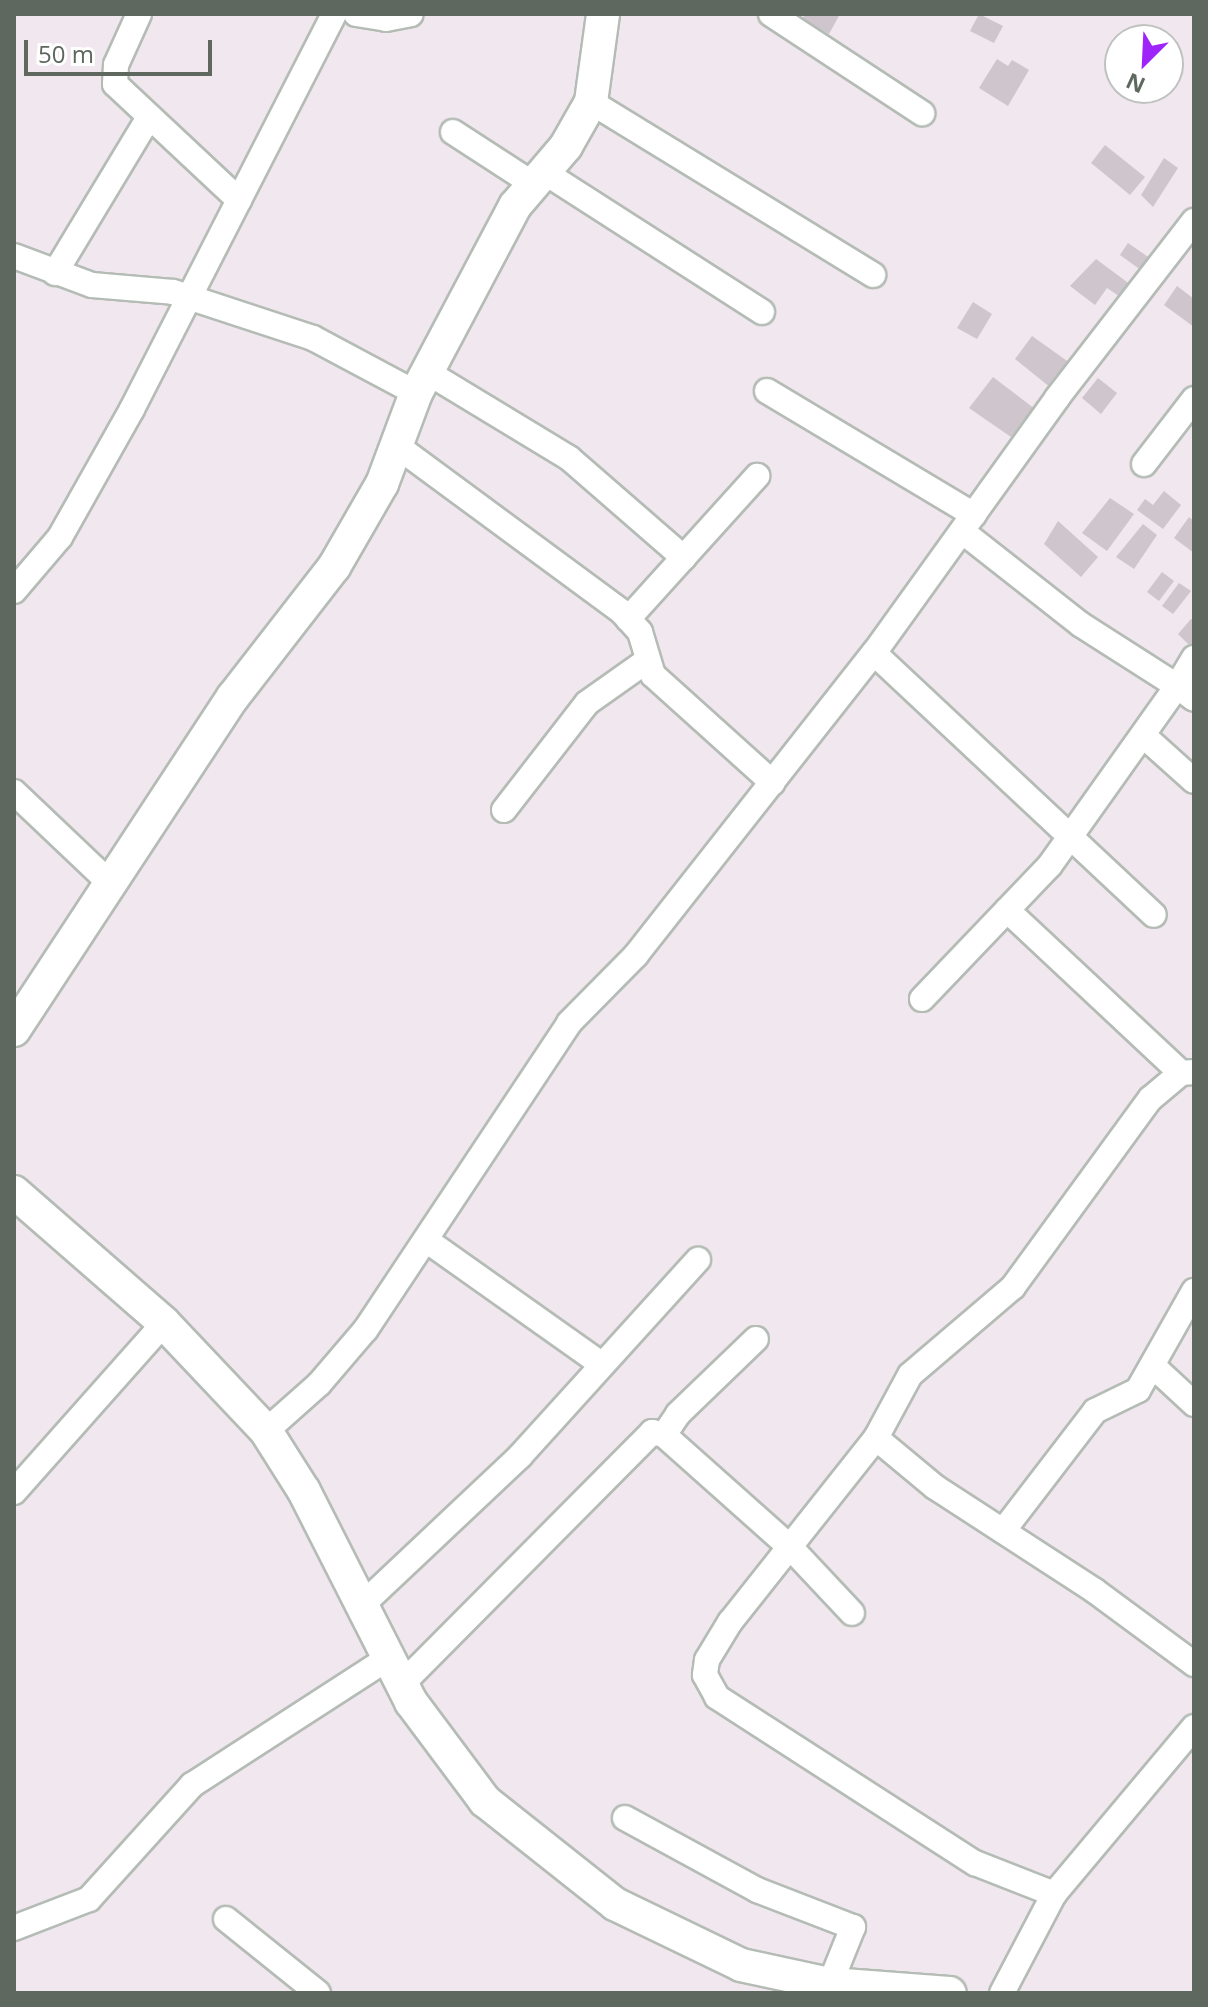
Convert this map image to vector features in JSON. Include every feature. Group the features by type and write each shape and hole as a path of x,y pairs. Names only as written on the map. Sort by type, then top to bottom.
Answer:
{"street":[{"path":"139,14 116,65 115,84 239,200"},
{"path":"14,591 60,537 192,299 334,14"},
{"path":"356,14 386,19 411,14"},
{"path":"14,1030 233,697 334,567 382,484 422,382 515,206 591,102 603,14"},
{"path":"771,14 922,113"},
{"path":"591,102 873,275"},
{"path":"55,273 149,117"},
{"path":"453,132 538,178 762,312"},
{"path":"266,1431 319,1384 366,1329 569,1023 636,955 773,783 874,653 1194,221"},
{"path":"14,256 92,285 192,299 313,338 422,382 569,458 684,558"},
{"path":"767,391 968,523 1080,624 1186,692"},
{"path":"1144,464 1194,399"},
{"path":"397,446 628,619 640,632 645,662 653,675 773,783"},
{"path":"628,619 757,476"},
{"path":"874,653 1154,915"},
{"path":"922,999 1071,838 1145,737 1186,692 1194,658"},
{"path":"504,810 587,703 645,662"},
{"path":"1145,737 1194,781"},
{"path":"14,792 111,884"},
{"path":"1007,910 1187,1072 1150,1099 1013,1287 910,1375 876,1438 730,1622 707,1660 705,1675 717,1697 975,1863 1054,1894"},
{"path":"14,1192 164,1323 266,1431 304,1491 395,1671 485,1801 615,1904 741,1965 830,1984 950,1993"},
{"path":"426,1240 600,1363"},
{"path":"362,1605 520,1456 600,1363 698,1260"},
{"path":"1003,1531 1095,1411 1138,1390 1194,1291"},
{"path":"14,1492 164,1323"},
{"path":"664,1435 678,1414 756,1339"},
{"path":"1153,1366 1194,1404"},
{"path":"14,1928 89,1899 192,1785 395,1671 652,1432 664,1435 791,1548 852,1613"},
{"path":"876,1438 935,1487 1194,1664"},
{"path":"1002,1993 1054,1894 1189,1742"},
{"path":"625,1818 757,1890 853,1927 830,1984"},
{"path":"226,1919 318,1993"}],"building":[{"path":"805,14 840,14 829,34 802,20"},
{"path":"979,14 1003,26 994,43 970,31"},
{"path":"997,59 1008,66 1012,60 1029,70 1008,106 979,88"},
{"path":"1105,145 1145,177 1130,195 1091,163"},
{"path":"1164,158 1178,168 1153,207 1141,195"},
{"path":"1128,243 1154,261 1145,273 1120,255"},
{"path":"1096,259 1131,285 1122,298 1107,288 1095,305 1070,286"},
{"path":"1177,286 1194,299 1194,327 1164,305"},
{"path":"973,302 992,314 977,339 957,328"},
{"path":"1032,336 1077,368 1056,392 1015,359"},
{"path":"993,377 1035,409 1011,437 969,408"},
{"path":"1098,378 1117,393 1101,414 1082,398"},
{"path":"1164,491 1181,505 1163,529 1137,510 1145,499 1153,505"},
{"path":"1110,498 1134,514 1107,551 1082,533"},
{"path":"1189,517 1194,521 1194,553 1174,538"},
{"path":"1058,521 1098,557 1081,577 1044,544"},
{"path":"1143,524 1157,535 1134,569 1116,557"},
{"path":"1162,572 1174,581 1159,601 1147,592"},
{"path":"1179,583 1191,591 1173,614 1162,606"},
{"path":"1191,619 1194,620 1192,648 1178,634"}]}
